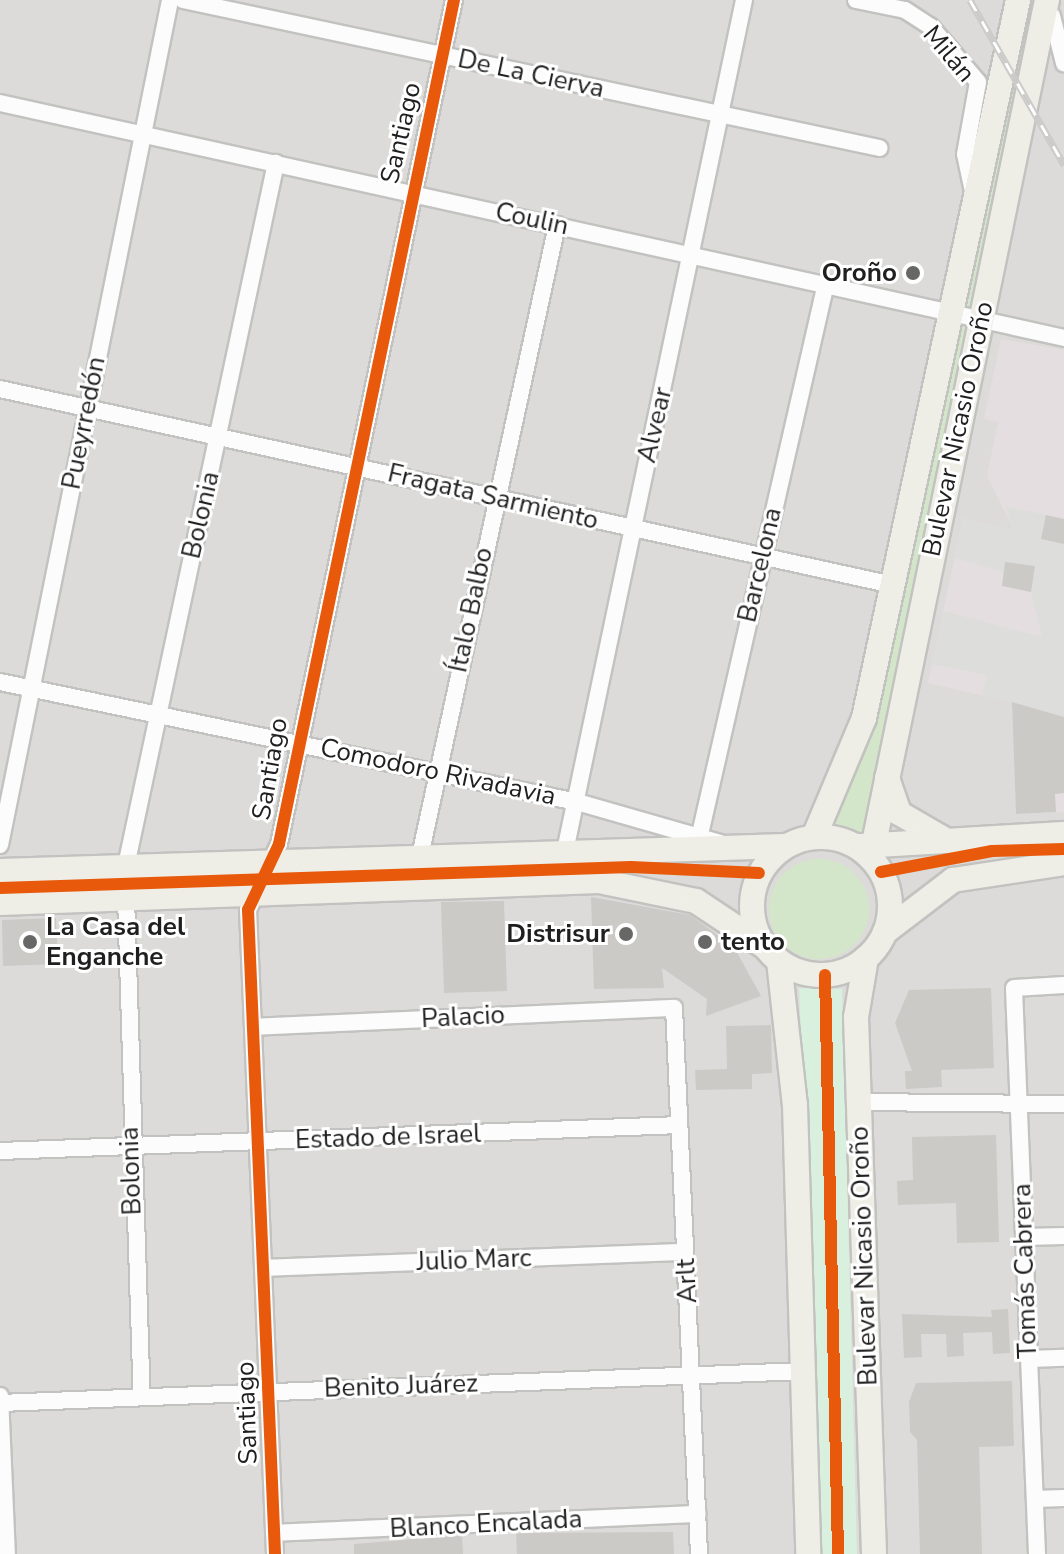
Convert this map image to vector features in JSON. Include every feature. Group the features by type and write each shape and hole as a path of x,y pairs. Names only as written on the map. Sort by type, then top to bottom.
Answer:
{"main road":[{"name":"Bulevar Nicasio Oroño","path":"814,837 864,718 1018,0"},
{"name":"Bulevar Nicasio Oroño","path":"867,850 886,774 1047,0"},
{"path":"886,774 899,813 945,839"},
{"path":"0,871 565,851 699,842 731,847 785,846 814,837 867,850 945,839 1064,834"},
{"path":"785,846 759,873 752,897 771,954 793,1077 808,1554"},
{"path":"867,850 890,902 885,932"},
{"path":"0,903 554,879 625,883 696,901 771,954 825,975 866,958 885,932 953,880 1064,863"},
{"name":"Bulevar Nicasio Oroño","path":"866,958 856,1017 874,1554"}],"street":[{"name":"Pueyrredón","path":"0,845 170,0"},
{"name":"De La Cierva","path":"183,0 879,148"},
{"name":"Santiago","path":"275,1554 248,910 270,861 410,193 454,0"},
{"name":"Alvear","path":"565,851 693,255 744,0"},
{"name":"Milán","path":"856,0 905,10 931,27 978,82 965,154 976,203"},
{"path":"1054,0 1064,63"},
{"name":"Coulin","path":"0,104 826,283 1064,338"},
{"name":"Bolonia","path":"126,866 155,715 219,437 276,163"},
{"name":"Ítalo Balbo","path":"420,856 495,496 557,225"},
{"name":"Barcelona","path":"699,842 761,557 826,283"},
{"name":"Fragata Sarmiento","path":"0,389 893,585"},
{"name":"Comodoro Rivadavia","path":"0,682 577,802 699,842"},
{"name":"Bolonia","path":"126,897 129,1146 142,1396"},
{"name":"Tomás Cabrera","path":"1037,1554 1014,988 1064,985"},
{"name":"Palacio","path":"253,1027 674,1008"},
{"name":"Arlt","path":"674,1008 699,1554"},
{"path":"859,1102 1064,1104"},
{"name":"Estado de Israel","path":"0,1151 679,1125"},
{"path":"1024,1237 1064,1236"},
{"name":"Julio Marc","path":"263,1268 685,1252"},
{"path":"1029,1359 1064,1358"},
{"name":"Benito Juárez","path":"0,1403 803,1371"},
{"path":"0,1394 7,1554"},
{"path":"1035,1499 1064,1498"},
{"name":"Blanco Encalada","path":"274,1533 698,1514"}],"shaded area":[{"path":"0,0 1064,0 1064,1554 0,1554"},
{"path":"1001,339 1064,350 1064,812 1016,814 1012,702 928,683 963,518 1014,530 987,476 998,422 984,419"},
{"path":"1006,506 1046,515 1064,544 1064,717 982,695 987,675 932,664 943,611 1042,637 1031,592 1035,567 1006,562 1004,572 954,558 963,518 1013,530"}],"green space":[{"path":"1018,0 1047,0 873,845 857,847 814,837 837,796"},
{"path":"819,859 838,863 854,874 865,890 869,909 865,928 854,944 838,955 819,959 800,955 784,944 773,928 769,909 773,890 784,874 800,863"},
{"path":"799,988 842,989 857,1554 822,1554"}],"building":[{"path":"1046,515 1064,519 1064,544 1041,539"},
{"path":"1005,562 1035,566 1031,592 1002,586"},
{"path":"1012,702 1064,717 1064,793 1055,794 1056,812 1016,814"},
{"path":"591,897 690,915 734,947 761,996 706,1016 707,999 662,968 664,988 594,989"},
{"path":"504,901 507,991 444,993 441,902"},
{"name":"La Casa del Enganche","path":"56,918 58,964 3,966 2,920"},
{"path":"991,988 994,1068 941,1070 942,1087 906,1089 905,1071 912,1071 895,1023 909,990"},
{"path":"771,1025 772,1073 752,1074 752,1089 696,1090 695,1070 727,1069 726,1026"},
{"path":"996,1135 999,1242 957,1243 956,1203 898,1205 897,1181 913,1180 912,1137"},
{"path":"1008,1309 1010,1353 993,1354 992,1332 963,1333 964,1356 947,1357 946,1334 921,1334 922,1357 904,1358 902,1314 992,1317 991,1310"},
{"path":"1012,1381 1014,1446 979,1447 982,1554 920,1554 917,1440 910,1432 909,1402 916,1383"},
{"path":"673,1532 674,1554 517,1554 516,1533"},
{"path":"462,1536 463,1554 354,1554 354,1544"}],"railway":[{"path":"970,0 1064,165"}],"cycle path":[{"path":"275,1554 248,910 279,844 454,0"},
{"path":"881,872 992,851 1064,849"},
{"path":"0,888 631,867 759,873"},
{"path":"825,975 838,1554"}],"place":[{"name":"Oroño","path":"913,273"},
{"name":"Distrisur","path":"626,934"},
{"name":"La Casa del Enganche","path":"30,942"},
{"name":"tento","path":"705,942"}]}
